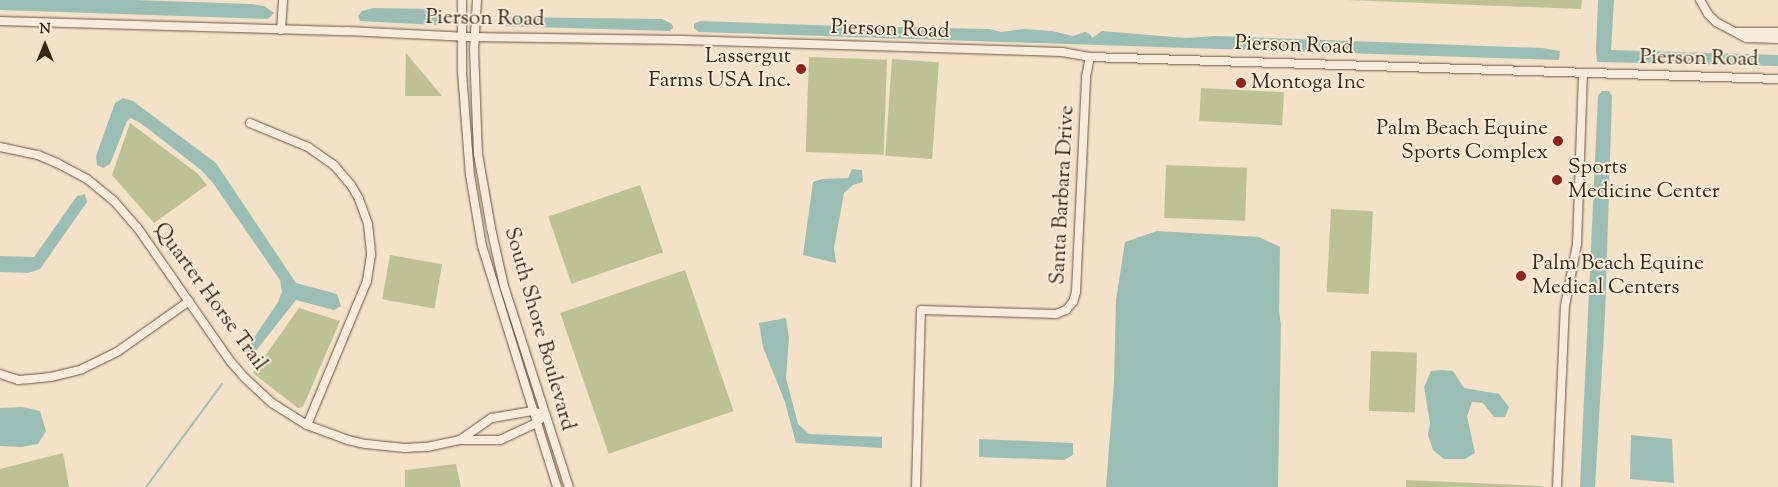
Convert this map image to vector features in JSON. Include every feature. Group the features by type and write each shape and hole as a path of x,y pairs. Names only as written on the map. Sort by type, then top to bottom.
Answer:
{"street":[{"path":"281,30 283,0"},
{"name":"South Shore Boulevard","path":"462,0 462,72 470,175 482,246 532,412 557,487"},
{"name":"South Shore Boulevard","path":"477,0 475,38 478,154 491,228 504,286 569,487"},
{"path":"1700,0 1708,14 1716,22 1746,38 1778,39"},
{"name":"Pierson Road","path":"0,21 347,31 475,38 682,40 1062,52 1090,57 1778,79"},
{"path":"1736,32 1778,32"},
{"name":"Santa Barbara Drive","path":"916,487 921,310 1056,314 1066,310 1073,302 1076,292 1086,77 1090,57"},
{"path":"1557,487 1565,310 1577,244 1583,74"},
{"path":"250,123 308,147 334,165 351,185 359,199 368,224 371,255 366,286 307,425"},
{"name":"Quarter Horse Trail","path":"0,147 31,153 57,163 98,187 128,216 245,378 272,403 307,425 348,440 391,448 427,447 460,440 500,440 536,423 545,416"},
{"path":"0,374 18,380 31,380 82,369 117,352 189,301"},
{"name":"Quarter Horse Trail","path":"460,440 492,418 532,412 545,416"}],"green space":[{"path":"1347,0 1582,0 1581,9"},
{"path":"406,53 442,96 405,96"},
{"path":"809,57 887,60 884,155 806,152"},
{"path":"892,59 939,62 932,159 885,156"},
{"path":"1201,88 1284,92 1282,125 1199,121"},
{"path":"130,123 197,173 207,185 154,223 112,175"},
{"path":"1166,165 1247,168 1245,221 1164,218"},
{"path":"640,185 663,252 571,284 548,217"},
{"path":"1331,209 1373,211 1369,294 1327,292"},
{"path":"390,255 442,264 434,309 382,299"},
{"path":"685,270 734,411 609,454 560,313"},
{"path":"299,308 340,321 303,407 298,408 253,373"},
{"path":"1371,351 1417,353 1415,413 1369,411"},
{"path":"63,453 69,487 0,487 0,469"},
{"path":"456,464 461,487 405,487 405,470"},
{"path":"1406,480 1542,486 1542,487 1406,487"}],"water":[{"path":"0,0 134,0 251,4 264,6 274,13 268,19 0,10"},
{"path":"1598,0 1614,0 1611,50 1778,55 1778,66 1597,62"},
{"path":"374,8 439,9 440,17 437,25 360,21 358,16 362,11"},
{"path":"500,17 662,19 672,24 673,28 670,31 501,26 497,22"},
{"path":"700,21 872,27 886,24 895,27 989,29 1001,32 1024,29 1052,31 1073,36 1085,32 1090,34 1092,38 1102,31 1186,38 1216,36 1542,48 1560,51 1559,60 699,32 694,28 694,24"},
{"path":"1602,91 1609,91 1612,96 1605,316 1595,487 1580,487 1598,96"},
{"path":"123,98 133,101 216,163 296,283 337,294 341,306 334,310 296,300 251,357 245,351 278,302 282,292 280,280 213,183 201,170 142,124 131,118 127,121 110,164 103,168 97,165 96,156 115,103"},
{"path":"852,169 862,170 863,182 853,185 844,193 834,248 836,263 803,255 813,182 822,179 848,178"},
{"path":"85,194 87,202 40,269 28,273 0,272 0,256 34,257 77,196"},
{"path":"1157,231 1259,237 1280,247 1279,311 1281,325 1278,487 1106,487 1114,382 1116,300 1125,242"},
{"path":"786,318 789,338 786,378 798,424 809,434 882,437 882,448 796,443 785,402 763,347 759,323"},
{"path":"1431,371 1453,371 1464,388 1499,394 1509,407 1505,417 1494,417 1483,403 1472,402 1467,416 1475,453 1465,459 1444,459 1433,450 1428,435 1430,423 1424,387"},
{"path":"22,407 40,411 46,431 38,444 21,447 0,446 0,408"},
{"path":"1631,435 1672,439 1674,483 1630,479"},
{"path":"979,439 1073,443 1073,455 1064,460 979,457"}],"waterway":[{"path":"146,487 222,384"}],"place":[{"name":"Lassergut Farms USA Inc.","path":"801,69"},
{"name":"Montoga Inc","path":"1241,83"},
{"name":"Palm Beach Equine Sports Complex","path":"1558,141"},
{"name":"Sports Medicine Center","path":"1557,180"},
{"name":"Palm Beach Equine Medical Centers","path":"1521,276"}]}
